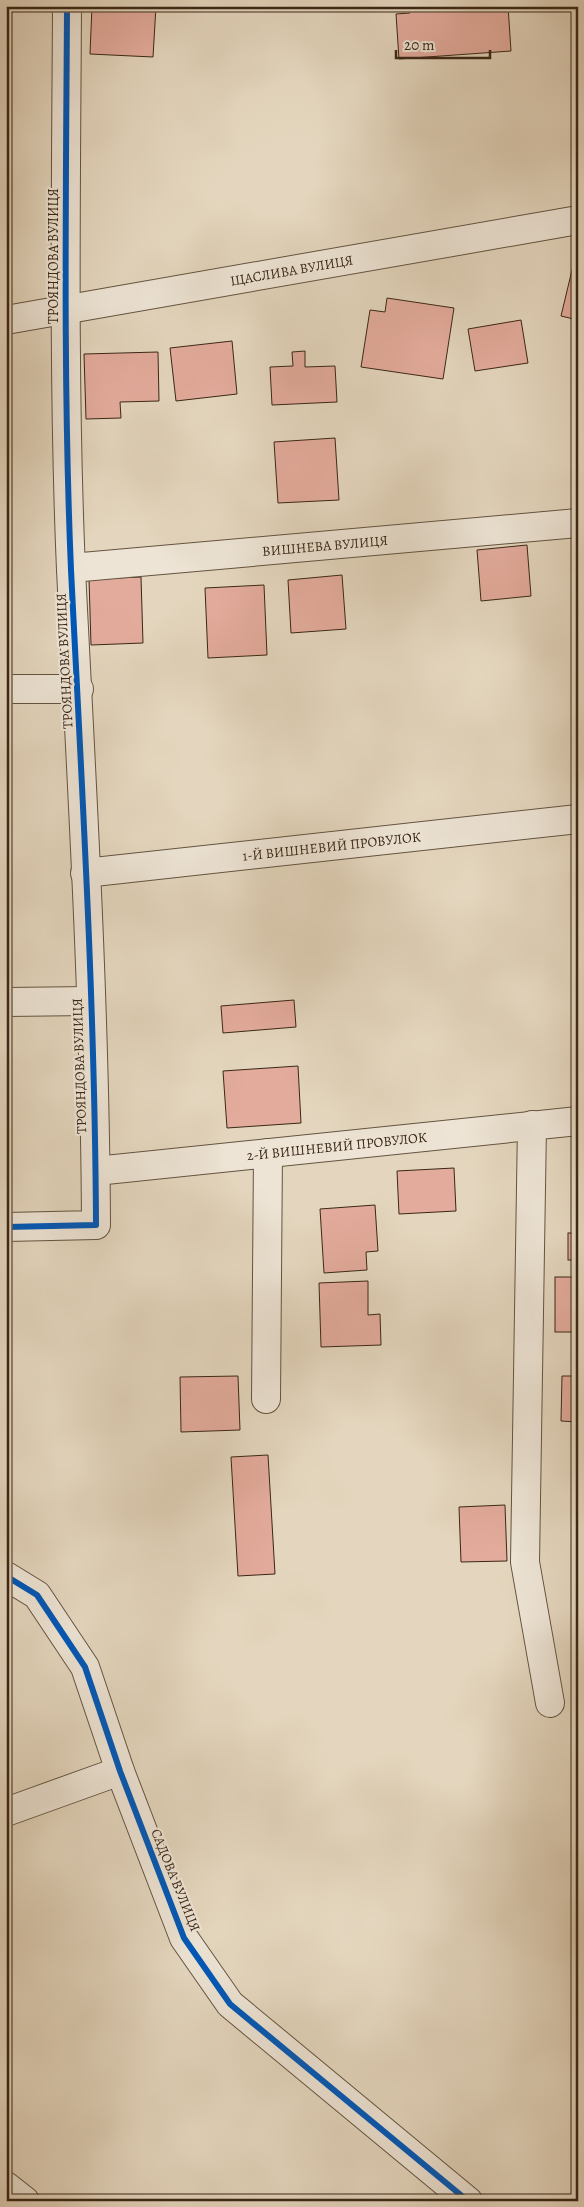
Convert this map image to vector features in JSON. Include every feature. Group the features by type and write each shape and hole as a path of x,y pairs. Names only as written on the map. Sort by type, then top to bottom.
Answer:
{"street":[{"name":"ТРОЯНДОВА ВУЛИЦЯ","path":"6,1227 96,1225 96,1171 79,689 71,568 65,308 67,6"},
{"name":"ЩАСЛИВА ВУЛИЦЯ","path":"6,320 65,308 578,220"},
{"name":"ВИШНЕВА ВУЛИЦЯ","path":"71,568 578,524"},
{"name":"ТРОЯНДОВА ВУЛИЦЯ","path":"6,689 79,689"},
{"name":"1-Й ВИШНЕВИЙ ПРОВУЛОК","path":"85,873 578,819"},
{"name":"ТРОЯНДОВА ВУЛИЦЯ","path":"6,1002 90,1002"},
{"name":"2-Й ВИШНЕВИЙ ПРОВУЛОК","path":"96,1171 578,1120"},
{"path":"532,1125 525,1562 550,1703"},
{"path":"266,1399 268,1153"},
{"name":"САДОВА ВУЛИЦЯ","path":"6,1576 37,1595 85,1668 120,1771 184,1938 230,2004 468,2201"},
{"path":"6,1812 120,1771"},
{"path":"6,2186 25,2201"}],"building":[{"path":"92,6 156,6 153,57 90,54"},
{"path":"409,6 508,6 511,51 399,59 396,14 410,13"},
{"path":"578,245 578,320 561,316"},
{"path":"387,298 454,308 443,379 361,367 370,310 385,312"},
{"path":"521,320 528,363 475,371 468,329"},
{"path":"232,341 237,394 176,401 170,348"},
{"path":"305,351 305,367 335,366 337,402 272,405 270,367 293,366 292,352"},
{"path":"158,352 159,401 120,402 121,418 86,419 84,354"},
{"path":"335,438 339,500 278,503 274,442"},
{"path":"527,545 531,596 481,601 477,550"},
{"path":"342,575 346,629 291,633 288,580"},
{"path":"141,577 143,643 91,645 89,579"},
{"path":"264,585 267,655 208,658 205,588"},
{"path":"294,1000 296,1027 223,1033 221,1006"},
{"path":"298,1066 301,1123 227,1128 223,1071"},
{"path":"454,1168 456,1211 399,1214 397,1171"},
{"path":"375,1205 378,1251 366,1252 367,1270 324,1273 320,1209"},
{"path":"568,1233 578,1233 578,1260 568,1260"},
{"path":"555,1277 578,1277 578,1332 555,1332"},
{"path":"368,1281 368,1315 380,1314 381,1345 321,1347 319,1283"},
{"path":"238,1376 240,1430 181,1432 180,1377"},
{"path":"562,1376 578,1376 578,1422 561,1421"},
{"path":"268,1455 275,1574 238,1576 231,1457"},
{"path":"505,1505 507,1561 461,1562 459,1507"}],"cycle path":[{"path":"6,1227 96,1225 91,979 68,500 66,288 67,6"},
{"path":"6,1576 37,1595 85,1667 120,1771 184,1938 230,2004 468,2201"}]}
